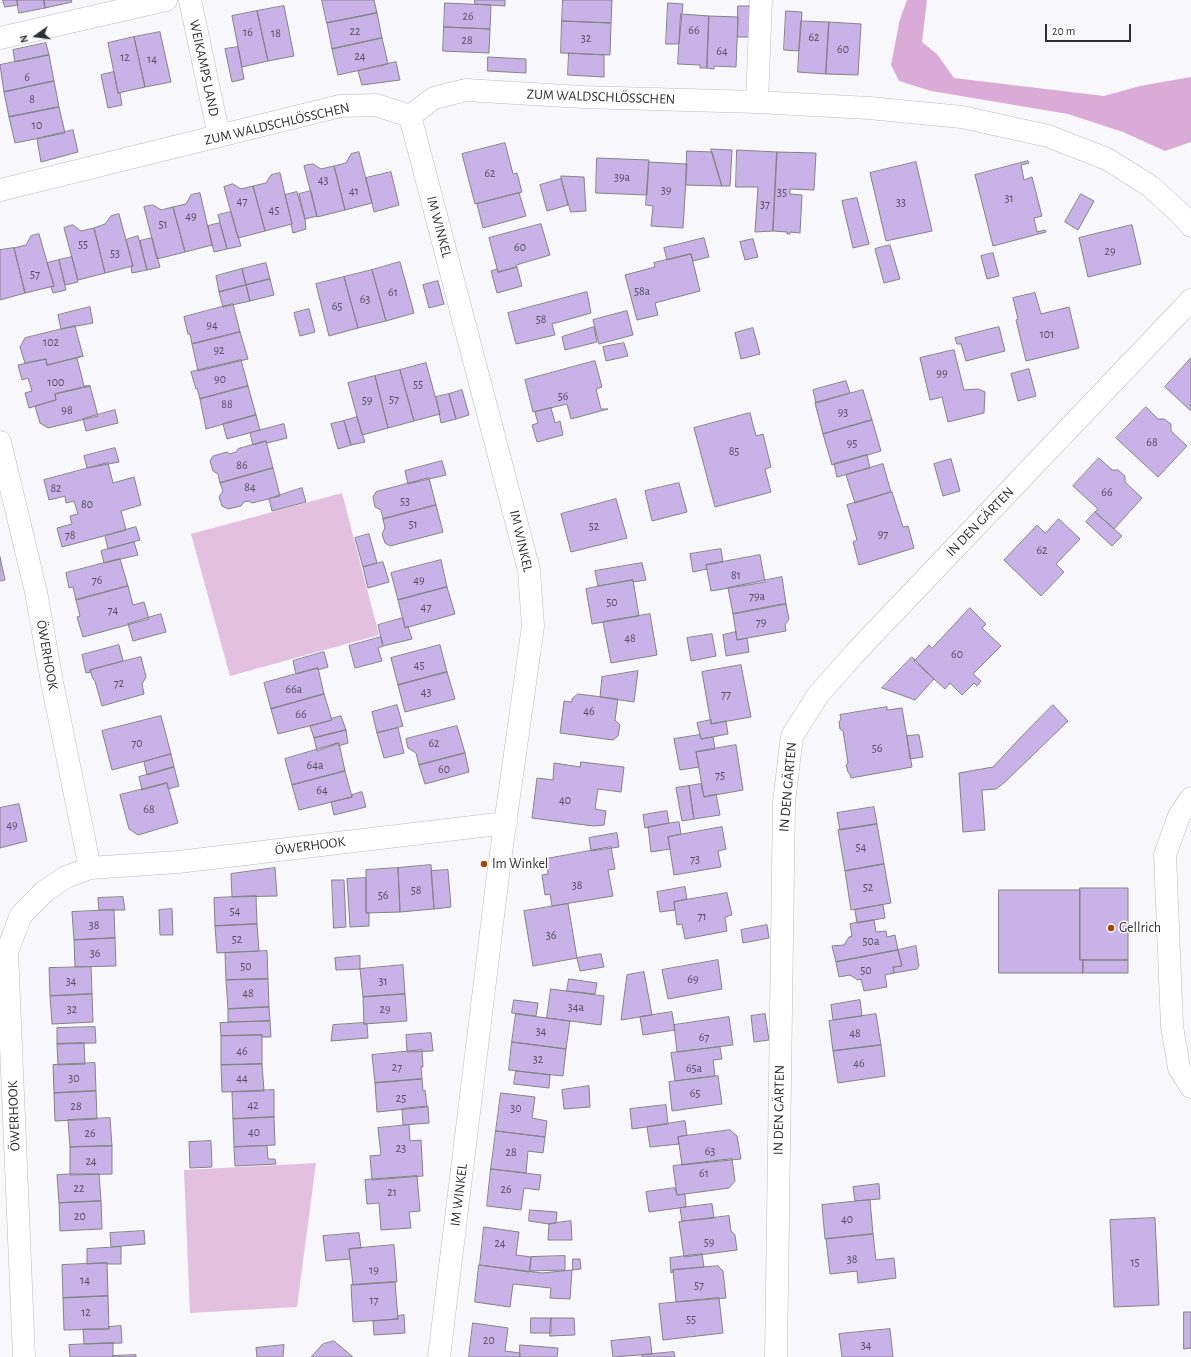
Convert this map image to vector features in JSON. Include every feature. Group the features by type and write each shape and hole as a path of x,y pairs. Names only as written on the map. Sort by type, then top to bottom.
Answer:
{"street":[{"path":"0,38 166,0"},
{"name":"WEIKAMPS LAND","path":"190,0 219,136"},
{"path":"757,102 761,0"},
{"name":"ZUM WALDSCHLÖSSCHEN","path":"0,190 340,106 376,105 410,116 434,98 466,90 582,97 757,102 869,108 962,117 1048,136 1107,159 1150,186 1182,215 1191,226"},
{"name":"IM WINKEL","path":"410,116 529,570 532,626 498,875 439,1357"},
{"name":"IN DEN GÄRTEN","path":"776,1357 784,802 792,736 818,695 855,653 1191,300"},
{"name":"ÖWERHOOK","path":"0,442 36,592 52,682 90,868"},
{"path":"1191,798 1179,816 1165,855 1172,1026 1179,1068 1191,1087"},
{"name":"ÖWERHOOK","path":"24,1357 7,952 21,915 44,891 66,877 90,868 178,862 506,823"}],"shaded area":[{"path":"907,0 927,0 922,42 937,54 954,78 1104,96 1140,86 1191,77 1191,142 1165,151 1123,132 1068,114 931,91 899,81 891,65 900,19"},
{"path":"342,493 379,635 230,676 191,534"},
{"path":"316,1163 297,1307 190,1313 184,1170"}],"building":[{"path":"3,0 17,0 18,5 5,7"},
{"path":"17,0 44,0 45,8 19,13"},
{"path":"44,0 71,0 72,2 45,8"},
{"path":"322,0 374,0 377,13 327,23"},
{"path":"475,0 505,0 505,6 475,4"},
{"path":"563,0 612,0 611,23 562,21"},
{"path":"445,3 491,5 490,29 444,27"},
{"path":"668,3 683,4 679,44 666,44"},
{"path":"284,6 294,56 268,61 257,11"},
{"path":"738,6 752,6 751,37 738,37"},
{"path":"257,11 268,61 242,67 232,16"},
{"path":"786,11 802,12 799,51 784,50"},
{"path":"377,13 382,38 332,49 327,23"},
{"path":"681,14 709,16 707,68 700,68 700,65 678,64"},
{"path":"709,16 738,17 736,67 714,66 714,69 707,68"},
{"path":"562,21 611,23 610,55 561,53"},
{"path":"801,21 829,22 826,74 798,72"},
{"path":"829,22 861,24 858,75 826,74"},
{"path":"444,27 490,29 489,53 443,51"},
{"path":"160,32 171,82 145,87 134,37"},
{"path":"134,37 145,87 118,93 108,43"},
{"path":"382,38 388,64 338,75 332,49"},
{"path":"46,43 49,55 15,62 13,50"},
{"path":"238,47 244,79 232,82 225,49"},
{"path":"569,53 604,55 604,77 568,75"},
{"path":"49,55 54,81 4,92 0,65"},
{"path":"488,57 526,59 526,73 488,71"},
{"path":"396,62 400,80 362,85 358,71"},
{"path":"114,72 122,105 108,108 101,75"},
{"path":"54,81 59,107 9,117 4,92"},
{"path":"59,107 65,133 15,143 9,117"},
{"path":"73,130 78,152 41,162 37,139"},
{"path":"505,143 513,174 517,173 522,192 475,204 462,154"},
{"path":"711,149 732,150 730,186 722,186"},
{"path":"737,150 777,152 773,231 755,232 758,187 736,187"},
{"path":"687,151 712,152 722,186 686,185"},
{"path":"359,152 372,203 345,210 334,166 346,163 351,154"},
{"path":"777,152 816,153 814,190 790,189 790,194 802,195 800,233 790,232 790,234 787,234 787,232 773,231"},
{"path":"597,158 649,160 647,195 596,193"},
{"path":"1028,161 1029,163 1021,165 1024,180 1032,177 1042,216 1034,218 1037,232 1045,230 1046,232 993,246 975,175"},
{"path":"649,162 687,164 683,228 651,226 653,206 646,205"},
{"path":"916,162 932,231 886,241 870,173"},
{"path":"313,164 321,169 334,166 345,210 317,217 304,166"},
{"path":"391,172 399,205 374,212 366,178"},
{"path":"280,173 292,224 265,231 253,186 266,183 271,175"},
{"path":"561,176 584,177 586,211 571,212"},
{"path":"561,179 568,205 547,211 540,185"},
{"path":"233,184 241,189 253,186 265,231 238,238 224,187"},
{"path":"311,191 317,216 305,219 299,194"},
{"path":"297,192 305,219 306,229 293,233 285,195"},
{"path":"200,193 212,245 185,252 173,207 186,204 191,195"},
{"path":"519,193 526,216 483,228 477,204"},
{"path":"1081,194 1094,201 1078,230 1065,222"},
{"path":"857,198 869,244 853,248 842,201"},
{"path":"153,205 161,210 173,207 185,252 157,259 144,207"},
{"path":"231,212 241,246 227,249 218,215"},
{"path":"119,214 133,266 105,273 94,228 105,224 111,216"},
{"path":"220,223 227,249 214,252 208,226"},
{"path":"541,224 550,255 498,272 489,238"},
{"path":"73,225 81,231 94,228 105,273 78,280 64,228"},
{"path":"1132,225 1141,264 1088,277 1079,238"},
{"path":"39,234 54,286 25,293 14,248 26,245 31,236"},
{"path":"138,236 147,270 132,273 131,266 133,266 126,240"},
{"path":"152,238 160,267 147,270 140,241"},
{"path":"704,238 709,257 693,261 691,254 667,260 664,248"},
{"path":"753,239 758,257 745,260 740,242"},
{"path":"890,245 900,279 884,283 875,249"},
{"path":"14,248 25,293 0,300 0,250"},
{"path":"993,253 999,276 987,279 981,256"},
{"path":"691,254 700,291 655,303 658,315 637,320 625,275 655,267 654,263"},
{"path":"72,257 78,282 65,285 59,260"},
{"path":"59,260 66,290 53,293 51,287 54,286 47,263"},
{"path":"400,262 414,313 386,321 372,270"},
{"path":"266,263 270,279 246,285 242,269"},
{"path":"517,267 522,286 497,293 491,271 497,269 498,272"},
{"path":"242,269 246,285 219,292 216,276"},
{"path":"372,270 386,321 358,328 344,277"},
{"path":"344,277 358,328 329,336 316,284"},
{"path":"270,279 274,295 250,301 246,285"},
{"path":"438,281 444,304 429,308 423,285"},
{"path":"246,285 250,301 223,307 219,292"},
{"path":"587,292 591,313 552,324 555,335 516,344 508,313"},
{"path":"1035,293 1041,314 1069,307 1079,348 1026,361 1016,320 1018,319 1013,298"},
{"path":"233,304 240,332 192,344 184,317"},
{"path":"90,307 93,323 61,329 58,315"},
{"path":"309,309 315,332 300,336 294,313"},
{"path":"627,311 633,335 599,344 593,320"},
{"path":"75,326 83,356 47,365 46,359 25,363 20,347 25,338"},
{"path":"594,327 597,342 565,350 562,337"},
{"path":"999,327 1005,351 966,361 961,344 957,344 955,338"},
{"path":"753,328 760,354 741,359 735,333"},
{"path":"240,332 248,359 198,371 192,344"},
{"path":"624,343 628,356 606,361 603,347"},
{"path":"954,350 964,390 978,389 985,392 984,413 948,422 942,397 930,400 920,358"},
{"path":"83,356 77,358 84,386 90,386 55,394 56,400 29,408 25,393 32,391 28,378 22,380 18,365 46,359 47,365"},
{"path":"1191,358 1191,411 1165,387"},
{"path":"241,360 248,386 200,399 191,372"},
{"path":"595,361 602,387 596,389 601,409 608,409 571,419 567,404 533,412 525,380"},
{"path":"426,363 440,414 414,421 400,370"},
{"path":"1029,369 1036,396 1018,401 1011,374"},
{"path":"400,370 414,421 388,428 375,376"},
{"path":"375,376 388,428 362,435 348,383"},
{"path":"846,381 850,393 816,403 813,390"},
{"path":"90,386 98,416 48,428 40,423 35,406 56,400 55,394"},
{"path":"248,386 256,415 206,429 200,399"},
{"path":"462,390 469,415 456,419 449,394"},
{"path":"863,390 872,420 823,434 815,403"},
{"path":"449,394 456,419 441,423 436,397"},
{"path":"1146,407 1158,419 1164,419 1171,424 1171,431 1187,446 1158,477 1116,438"},
{"path":"551,408 555,423 560,421 563,435 537,442 532,425 538,423 535,412"},
{"path":"115,410 118,423 86,431 83,419"},
{"path":"750,413 756,436 763,434 771,467 765,469 771,492 715,507 694,428"},
{"path":"256,415 260,430 227,439 223,424"},
{"path":"357,417 365,442 351,445 344,421"},
{"path":"872,420 881,451 832,465 823,434"},
{"path":"344,421 351,445 338,449 331,424"},
{"path":"284,424 287,438 267,443 266,441 253,445 250,433"},
{"path":"266,441 273,468 220,483 218,474 213,471 210,461 213,456 227,452 230,454 236,452 238,449"},
{"path":"115,448 119,462 87,468 84,456"},
{"path":"867,455 870,468 837,477 834,464"},
{"path":"1099,458 1112,470 1118,470 1125,476 1125,482 1142,498 1114,529 1095,512 1098,509 1073,486"},
{"path":"951,459 960,491 943,496 934,464"},
{"path":"442,461 446,475 408,484 405,471"},
{"path":"108,463 113,483 134,477 141,505 121,511 126,530 62,547 57,528 72,524 70,516 78,514 74,501 66,503 65,496 49,500 44,480"},
{"path":"883,464 891,492 855,503 846,475"},
{"path":"273,468 280,496 252,503 249,501 244,502 241,506 228,509 222,506 219,497 223,491 220,483"},
{"path":"429,478 436,505 383,519 381,510 375,507 373,497 376,492"},
{"path":"679,483 687,512 652,521 645,491"},
{"path":"302,488 306,502 272,511 269,499"},
{"path":"892,492 903,527 908,526 914,548 859,565 853,542 857,540 847,505"},
{"path":"616,499 627,538 571,552 561,514"},
{"path":"436,505 443,532 390,546 385,543 382,534 385,528 383,519"},
{"path":"1095,512 1122,536 1112,546 1086,522"},
{"path":"1059,519 1080,539 1056,564 1064,572 1041,596 1004,560 1037,525 1045,533"},
{"path":"136,527 140,540 108,549 105,536"},
{"path":"369,534 377,563 363,567 355,538"},
{"path":"134,542 138,555 104,563 101,551"},
{"path":"721,549 723,562 706,565 707,569 693,572 690,554"},
{"path":"760,555 765,582 711,591 706,565"},
{"path":"0,557 5,580 0,581"},
{"path":"120,559 128,586 76,600 73,587 69,588 66,573"},
{"path":"441,560 447,587 398,600 391,573"},
{"path":"383,562 389,582 368,588 363,567"},
{"path":"642,563 646,580 633,582 633,580 598,586 595,571"},
{"path":"782,577 786,604 733,614 728,588"},
{"path":"633,580 639,616 592,624 586,589"},
{"path":"128,586 133,605 144,602 149,619 83,637 77,617 80,616 76,600"},
{"path":"447,587 455,614 405,628 398,600"},
{"path":"786,604 789,619 785,625 786,631 737,640 733,614"},
{"path":"970,608 986,624 982,628 1001,646 973,674 981,681 977,686 974,683 962,695 950,683 945,689 914,661 929,645 932,648"},
{"path":"161,614 166,632 133,641 128,624"},
{"path":"650,614 657,655 611,663 603,622"},
{"path":"403,618 405,628 408,626 412,639 383,646 378,625"},
{"path":"736,632 737,640 747,638 749,652 726,656 723,635"},
{"path":"712,634 716,656 691,661 687,638"},
{"path":"381,637 383,646 378,648 382,661 355,668 349,646"},
{"path":"119,645 123,661 90,670 91,672 86,673 82,655"},
{"path":"440,645 447,672 398,685 391,658"},
{"path":"324,652 328,667 296,674 293,661"},
{"path":"141,657 146,677 142,684 144,694 102,706 95,681 90,670"},
{"path":"912,657 934,679 915,700 882,688"},
{"path":"741,665 751,717 711,724 702,672"},
{"path":"318,668 324,694 271,709 264,683"},
{"path":"638,671 634,702 600,697 602,677"},
{"path":"447,672 455,699 405,712 398,685"},
{"path":"324,694 332,720 278,734 271,709"},
{"path":"578,694 618,699 615,720 620,725 618,736 613,740 560,733 564,701 572,702 572,699"},
{"path":"397,705 403,726 377,733 372,712"},
{"path":"1053,705 1068,721 1005,782 996,789 982,790 985,830 963,832 959,773 993,767"},
{"path":"887,707 887,710 902,708 912,767 851,778 846,765 848,763 843,731 840,729 840,715"},
{"path":"161,716 171,754 112,770 102,731"},
{"path":"341,716 346,730 314,738 310,726"},
{"path":"711,720 711,724 726,721 728,734 701,739 697,723"},
{"path":"457,726 465,753 419,765 416,753 408,748 406,739"},
{"path":"398,728 404,753 384,758 377,733"},
{"path":"346,730 348,743 338,746 339,743 317,751 314,738"},
{"path":"700,735 701,739 713,737 715,749 696,752 699,767 680,770 674,739"},
{"path":"919,735 923,757 910,759 907,736"},
{"path":"339,743 345,771 292,785 285,759"},
{"path":"736,745 743,790 704,797 696,752"},
{"path":"465,753 469,772 425,784 419,765"},
{"path":"171,754 174,767 147,775 144,762"},
{"path":"581,762 624,767 621,792 598,789 595,809 606,811 604,825 593,826 532,818 537,778 553,780 554,763 580,767"},
{"path":"174,767 179,786 168,789 167,783 142,790 139,777"},
{"path":"345,771 352,797 299,810 292,785"},
{"path":"167,783 178,823 138,835 129,829 120,795"},
{"path":"701,784 704,797 716,794 720,815 694,819 689,786"},
{"path":"689,786 694,819 682,821 676,788"},
{"path":"362,792 366,807 334,815 331,802 352,797 352,795"},
{"path":"19,804 27,841 0,848 0,808"},
{"path":"874,807 877,824 840,830 837,813"},
{"path":"667,811 669,823 645,828 643,815"},
{"path":"679,822 681,834 668,837 670,849 651,852 648,827"},
{"path":"877,824 884,864 845,871 838,830"},
{"path":"722,827 726,849 718,851 721,867 674,875 668,837"},
{"path":"617,833 619,847 591,851 589,838"},
{"path":"611,847 615,869 608,870 613,896 552,906 550,894 545,895 542,875 548,874 546,859"},
{"path":"884,864 891,903 851,910 845,871"},
{"path":"431,865 434,909 400,912 398,868"},
{"path":"275,868 277,896 232,897 231,874"},
{"path":"398,868 400,912 366,913 366,870"},
{"path":"448,870 451,907 434,909 431,871"},
{"path":"366,878 366,913 369,913 369,926 350,927 347,879"},
{"path":"332,880 344,880 346,927 334,928"},
{"path":"685,887 687,899 674,902 675,910 660,912 657,892"},
{"path":"1080,888 1128,888 1128,960 1080,960"},
{"path":"999,890 1080,890 1080,960 1083,960 1083,973 999,973"},
{"path":"727,893 732,915 725,917 727,931 685,939 682,924 677,925 674,902"},
{"path":"256,896 257,924 215,926 214,898"},
{"path":"123,897 125,910 99,910 98,898"},
{"path":"568,904 577,958 533,966 524,911"},
{"path":"883,905 885,918 857,923 855,910"},
{"path":"172,909 173,935 160,935 159,910"},
{"path":"114,910 115,938 74,940 72,912"},
{"path":"874,920 876,932 886,931 887,937 895,935 898,950 836,962 832,946 844,945 849,937 852,936 850,924"},
{"path":"257,924 259,951 217,953 215,926"},
{"path":"767,925 769,938 743,943 741,930"},
{"path":"115,938 116,966 75,967 74,940"},
{"path":"916,946 919,966 917,969 894,973 893,967 902,966 898,950"},
{"path":"898,950 902,966 893,967 894,973 885,975 887,987 864,991 861,979 858,980 850,975 839,977 836,962"},
{"path":"267,951 268,979 226,980 225,953"},
{"path":"601,954 604,967 580,971 577,958"},
{"path":"360,956 360,969 336,970 335,958"},
{"path":"718,960 722,989 668,999 662,970"},
{"path":"1083,960 1128,960 1128,973 1083,973"},
{"path":"403,965 405,994 363,997 360,969"},
{"path":"91,967 92,994 50,996 49,968"},
{"path":"644,972 652,1015 621,1020 627,975"},
{"path":"268,979 269,1007 228,1009 226,980"},
{"path":"569,979 597,983 595,994 567,991"},
{"path":"551,989 604,996 601,1025 547,1018"},
{"path":"92,994 93,1022 52,1024 50,996"},
{"path":"405,994 407,1021 364,1024 363,997"},
{"path":"514,1000 538,1003 536,1016 512,1013"},
{"path":"860,1000 862,1016 833,1020 831,1005"},
{"path":"269,1007 270,1021 228,1022 228,1009"},
{"path":"672,1012 675,1030 643,1035 640,1017"},
{"path":"516,1014 570,1021 566,1049 512,1042"},
{"path":"765,1014 769,1040 754,1042 751,1016"},
{"path":"876,1014 881,1045 833,1051 829,1021"},
{"path":"729,1017 733,1045 677,1052 674,1025"},
{"path":"270,1021 271,1037 262,1037 262,1035 221,1036 220,1023"},
{"path":"367,1024 368,1038 331,1041 333,1025"},
{"path":"95,1027 96,1043 57,1044 57,1028"},
{"path":"431,1033 433,1051 407,1052 406,1035"},
{"path":"262,1035 262,1064 221,1065 221,1036"},
{"path":"512,1042 566,1049 563,1076 509,1070"},
{"path":"84,1043 85,1064 58,1065 57,1044"},
{"path":"881,1045 885,1076 838,1083 833,1051"},
{"path":"720,1047 722,1059 713,1060 715,1076 675,1081 671,1053"},
{"path":"422,1050 422,1079 375,1083 372,1055"},
{"path":"95,1063 96,1091 54,1093 53,1065"},
{"path":"262,1064 264,1091 222,1092 221,1065"},
{"path":"516,1071 550,1075 549,1088 514,1084"},
{"path":"718,1076 722,1104 672,1111 669,1082"},
{"path":"422,1079 427,1107 377,1112 375,1083"},
{"path":"589,1086 590,1107 564,1109 562,1090"},
{"path":"274,1090 274,1117 233,1119 232,1092"},
{"path":"96,1091 97,1119 55,1121 54,1093"},
{"path":"501,1093 535,1097 532,1118 547,1121 545,1137 496,1131"},
{"path":"666,1105 668,1124 632,1129 630,1109"},
{"path":"428,1106 429,1123 403,1125 402,1109"},
{"path":"274,1117 275,1145 234,1147 233,1119"},
{"path":"110,1118 112,1146 70,1147 68,1120"},
{"path":"685,1121 687,1135 678,1137 679,1144 650,1147 647,1127"},
{"path":"409,1125 410,1141 421,1140 423,1176 372,1180 370,1156 381,1155 378,1128"},
{"path":"730,1130 737,1136 741,1159 682,1165 678,1137"},
{"path":"496,1131 545,1137 543,1153 528,1151 526,1173 491,1169"},
{"path":"211,1141 212,1167 190,1168 189,1142"},
{"path":"112,1146 112,1174 70,1175 70,1147"},
{"path":"267,1146 268,1159 275,1159 276,1164 235,1166 234,1147"},
{"path":"732,1159 735,1181 729,1188 677,1195 673,1166"},
{"path":"491,1169 541,1175 539,1190 524,1188 521,1210 487,1206"},
{"path":"99,1174 101,1201 59,1203 57,1175"},
{"path":"417,1176 420,1211 409,1212 411,1228 381,1230 379,1203 367,1204 365,1180"},
{"path":"879,1184 880,1199 855,1201 853,1187"},
{"path":"675,1188 677,1195 685,1194 686,1207 649,1212 646,1192"},
{"path":"870,1200 873,1234 825,1239 822,1205"},
{"path":"101,1201 102,1229 60,1231 59,1203"},
{"path":"712,1204 714,1218 682,1221 680,1208"},
{"path":"530,1210 557,1212 556,1223 549,1224 529,1221"},
{"path":"729,1216 731,1231 735,1235 737,1250 684,1257 679,1222"},
{"path":"1155,1218 1159,1305 1114,1307 1110,1220"},
{"path":"571,1221 572,1240 548,1240 549,1224"},
{"path":"484,1227 519,1232 516,1255 531,1257 529,1272 480,1265"},
{"path":"144,1231 145,1244 111,1247 110,1233"},
{"path":"359,1233 361,1248 349,1249 350,1259 326,1261 323,1236"},
{"path":"873,1234 876,1260 894,1258 896,1278 858,1283 857,1271 830,1274 826,1239"},
{"path":"394,1245 397,1282 353,1285 349,1249"},
{"path":"121,1247 121,1264 87,1264 87,1249"},
{"path":"702,1254 704,1267 673,1270 671,1273 670,1258"},
{"path":"565,1256 565,1270 530,1271 531,1257"},
{"path":"573,1259 580,1259 581,1269 573,1270"},
{"path":"107,1263 108,1296 63,1298 62,1265"},
{"path":"479,1265 542,1273 572,1270 570,1299 550,1298 551,1288 513,1284 510,1307 475,1302"},
{"path":"718,1266 723,1271 726,1298 676,1302 673,1270"},
{"path":"395,1282 398,1319 353,1322 351,1285"},
{"path":"108,1296 109,1329 64,1330 63,1298"},
{"path":"719,1298 723,1333 663,1340 659,1304"},
{"path":"1184,1312 1191,1312 1191,1348 1184,1349"},
{"path":"404,1315 405,1333 374,1335 373,1321 398,1319 398,1316"},
{"path":"531,1318 551,1318 551,1333 531,1333"},
{"path":"551,1318 574,1318 575,1335 550,1336"},
{"path":"473,1323 508,1328 505,1351 520,1353 520,1357 469,1357"},
{"path":"121,1326 122,1343 84,1344 83,1329 109,1329 109,1327"},
{"path":"890,1329 893,1357 842,1357 839,1334"},
{"path":"650,1337 652,1354 613,1357 611,1341"},
{"path":"334,1341 353,1357 311,1357 323,1344"},
{"path":"113,1343 113,1357 70,1357 69,1345"},
{"path":"284,1345 283,1357 257,1357 256,1348"},
{"path":"520,1345 558,1348 557,1357 520,1357"},
{"path":"674,1352 675,1357 642,1357 642,1355"},
{"path":"136,1355 136,1357 113,1357 113,1356"}],"place":[{"name":"Im Winkel","path":"484,864"},
{"name":"Gellrich","path":"1111,928"}]}
